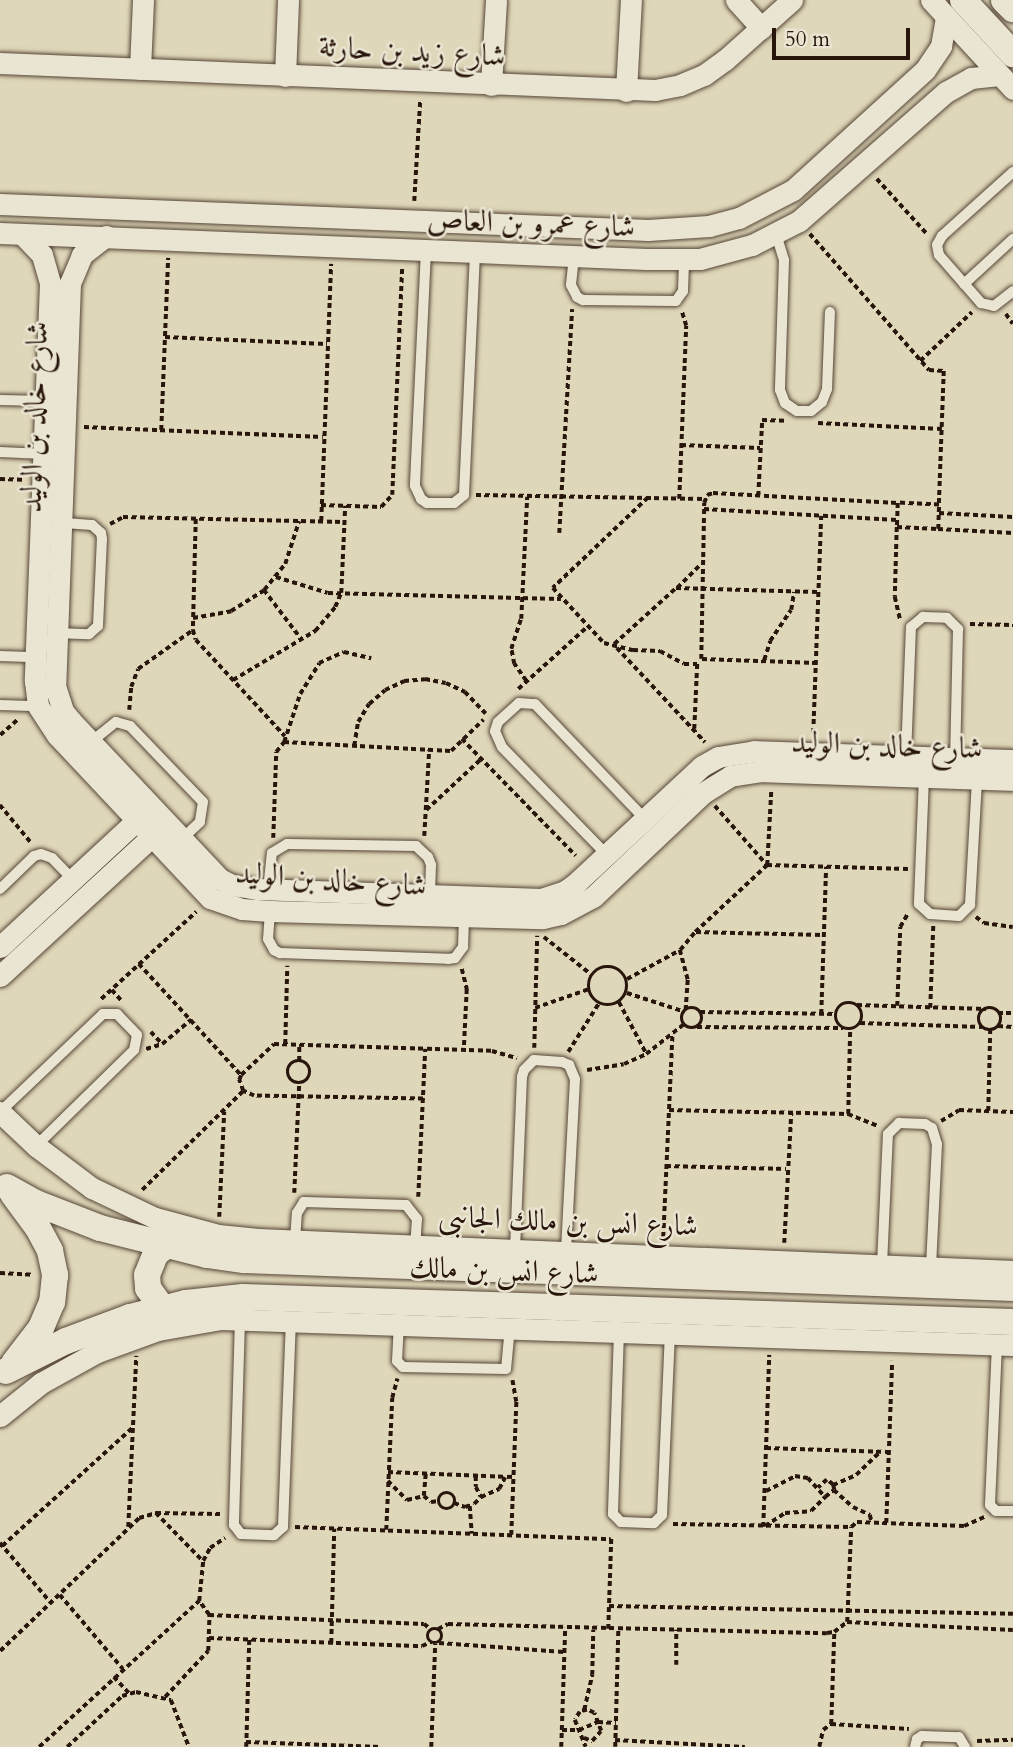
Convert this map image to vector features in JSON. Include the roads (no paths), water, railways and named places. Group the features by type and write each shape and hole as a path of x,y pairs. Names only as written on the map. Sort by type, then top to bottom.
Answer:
{"street":[{"path":"140,69 143,0"},
{"path":"285,76 288,0"},
{"path":"491,85 496,0"},
{"path":"625,90 631,0"},
{"path":"736,0 761,27"},
{"name":"شارع زيد بن حارثة","path":"0,63 654,90 680,85 704,75 725,60 792,0"},
{"path":"930,0 955,9 1008,73"},
{"path":"1004,0 1013,9"},
{"name":"شارع عمرو بن العاص","path":"0,204 677,230 738,218 793,190 925,70 940,46 955,9"},
{"name":"شارع عمرو بن العاص","path":"0,233 684,260 727,253 776,234 799,221 958,83 971,78 1008,73"},
{"path":"287,244 293,230 288,215"},
{"path":"326,217 319,231 328,245"},
{"name":"شارع خالد بن الوليد","path":"22,233 42,255 50,282 36,657 38,706 48,725 210,898 242,909 270,911 374,904 429,895 541,899 565,891 590,870 613,863 703,793 730,776 772,771 976,779 1011,770"},
{"name":"شارع خالد بن الوليد","path":"106,236 82,255 70,283 56,633 55,673 58,699 63,711 220,879 244,888 464,917 543,918 561,915 593,897 613,863 645,819 702,766 718,757 754,751 955,758 1011,770"},
{"path":"0,947 73,880 144,829"},
{"path":"0,976 144,829"},
{"name":"شارع انس بن مالك الجانبى","path":"0,1112 36,1146 92,1188 155,1218 218,1235 1013,1271"},
{"path":"3,1374 26,1351 41,1328 51,1302 55,1275 50,1251 38,1228 4,1184"},
{"name":"شارع انس بن مالك","path":"4,1184 68,1217 166,1246 207,1255 272,1262 1013,1288"},
{"path":"162,1308 148,1288 147,1275 150,1264 166,1246"},
{"name":"شارع انس بن مالك","path":"3,1374 66,1341 162,1308 243,1297 1013,1322"},
{"path":"0,1416 68,1366 132,1338 189,1324 240,1319 1005,1345"}],"lane":[{"path":"1013,172 942,236 937,245 939,255 981,303 994,306 1013,291"},
{"path":"776,234 784,260 780,390 785,403 797,411 811,411 817,407 827,389 830,312"},
{"path":"964,284 1013,239"},
{"path":"426,250 415,486 421,499 427,503 454,503 464,495 475,252"},
{"path":"574,256 571,285 577,297 583,300 676,301 683,291 684,260"},
{"path":"0,400 46,401"},
{"path":"0,452 44,454"},
{"path":"56,633 89,634 98,626 101,533 92,524 61,523"},
{"path":"906,756 911,627 923,617 947,618 958,629 955,758"},
{"path":"0,656 36,657"},
{"path":"613,863 502,747 495,731 498,722 519,703 534,704 645,819"},
{"path":"0,705 38,706"},
{"path":"91,742 116,722 130,726 203,802 200,822 181,840"},
{"path":"925,777 919,904 934,915 959,916 970,905 976,779"},
{"path":"268,890 272,853 287,844 416,846 423,851 431,865 429,895"},
{"path":"0,889 34,856 41,854 52,858 73,880"},
{"path":"270,911 270,945 280,953 455,958 463,947 464,917"},
{"path":"0,1112 103,1014 117,1014 136,1035 135,1050 36,1146"},
{"path":"514,1250 522,1077 531,1062 562,1062 573,1072 566,1252"},
{"path":"882,1265 888,1134 899,1123 925,1124 932,1128 937,1144 931,1268"},
{"path":"295,1240 297,1213 304,1202 310,1200 406,1205 415,1213 417,1219 415,1246"},
{"path":"240,1319 234,1514 236,1531 241,1534 274,1535 283,1527 291,1320"},
{"path":"399,1324 397,1361 403,1367 506,1369 510,1327"},
{"path":"619,1331 613,1514 621,1522 660,1521 670,1333"},
{"path":"1005,1345 993,1508 1013,1511"},
{"path":"916,1743 922,1736 959,1737 965,1746"}]}
